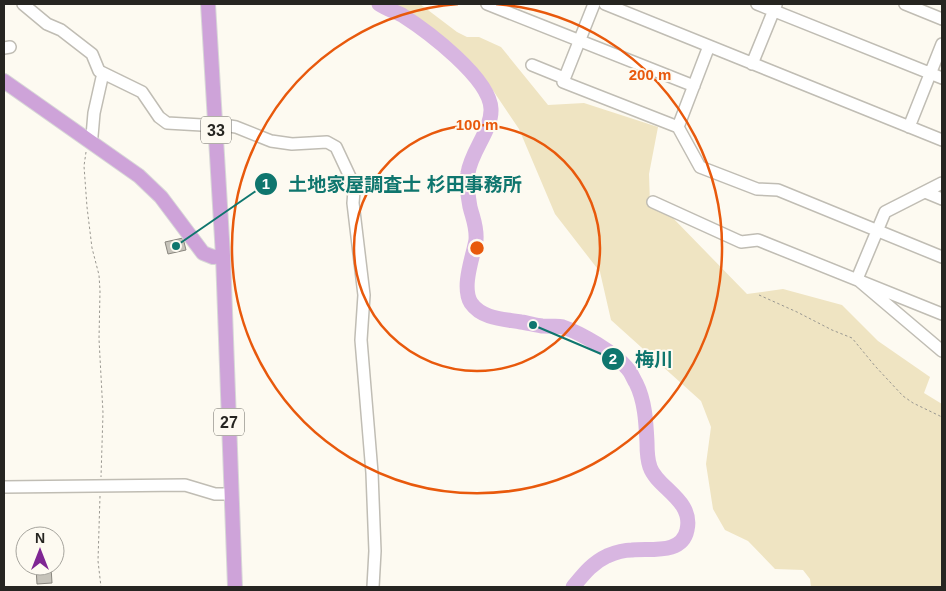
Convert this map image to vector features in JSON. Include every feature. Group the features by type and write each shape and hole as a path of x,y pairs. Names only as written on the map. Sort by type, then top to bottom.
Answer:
{"main road":[{"name":"33","path":"208,4 223,256"},
{"path":"4,81 124,164 161,197 203,252 213,257 223,256"},
{"name":"27","path":"223,256 235,587"}],"street":[{"path":"23,4 47,24 61,30 92,54 99,71 142,92 159,117 167,123 230,126 271,141 292,144 327,142 336,148 351,179 354,192 353,203 364,294 362,340 372,473 373,587"},
{"path":"487,4 694,86"},
{"path":"594,4 563,82 678,127 700,167 757,190 778,190 942,257"},
{"path":"605,4 942,140"},
{"path":"757,4 775,7 942,78"},
{"path":"905,4 942,18"},
{"path":"752,64 775,7"},
{"path":"909,127 942,44"},
{"path":"678,127 709,46"},
{"path":"532,64 564,78"},
{"path":"90,140 103,73"},
{"path":"857,279 885,212 942,183"},
{"path":"925,192 942,198"},
{"path":"653,202 741,242 758,240 942,314"},
{"path":"857,279 942,351"},
{"path":"4,487 185,485 215,494 231,494"}],"path":[{"path":"90,140 84,166 92,248 100,291 99,338 103,413 98,561 101,587"},
{"path":"759,296 852,338 903,396 942,417"}],"shaded area":[{"path":"392,4 420,4 457,32 467,37 479,37 501,47 548,105 584,103 658,127 649,174 650,204 670,215 747,294 783,289 842,305 878,341 930,377 924,393 942,404 942,587 811,587 810,579 803,570 775,569 748,541 725,530 713,509 706,464 711,427 701,401 611,320 600,272 555,214 519,129 484,77 431,29"}],"building":[{"path":"183,238 186,250 168,254 165,242"},
{"path":"36,576 52,576 52,583 37,584"}],"waterway":[{"path":"379,4 402,15 456,56 480,83 488,97 491,109 488,125 473,157 467,177 470,207 476,235 467,281 468,296 471,303 481,312 494,317 542,326 563,327 597,344 622,362 631,373 643,404 647,454 650,467 654,475 674,495 685,510 688,520 687,530 684,538 679,543 664,549 626,551 607,556 592,566 573,587"}],"place":[{"name":"土地家屋調査士 杉田事務所","path":"176,246"},
{"name":"梅川","path":"533,325"}]}
